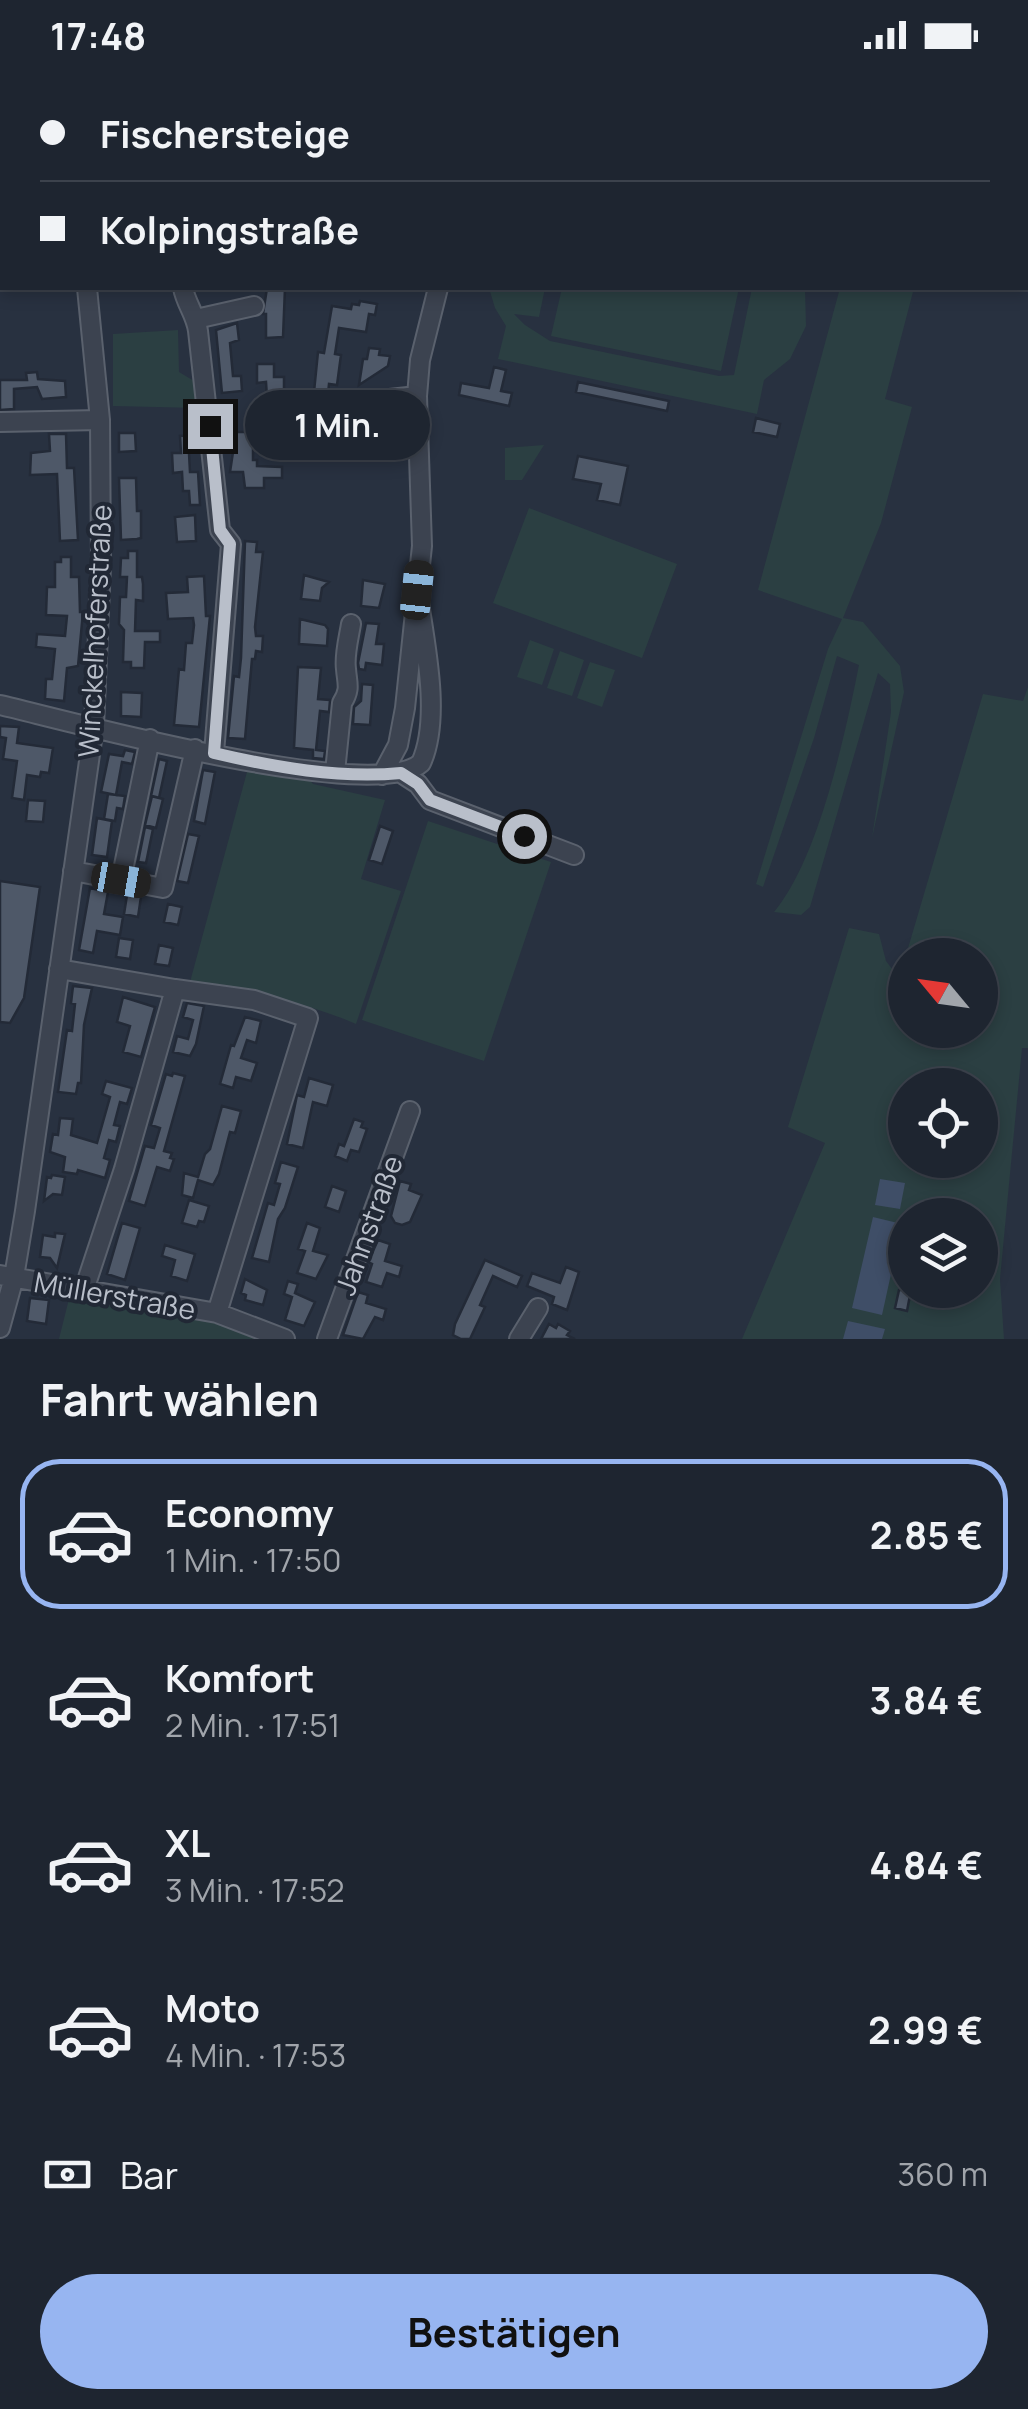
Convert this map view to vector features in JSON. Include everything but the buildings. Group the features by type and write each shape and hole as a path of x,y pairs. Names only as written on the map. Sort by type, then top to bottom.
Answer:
{"street":[{"name":"Winckelhoferstraße","path":"0,1328 94,726 101,565 100,420 87,290"},
{"path":"73,871 162,888 204,751 230,544 220,530 196,319 188,308 184,290"},
{"path":"392,774 422,546 416,396 420,360 438,290"},
{"path":"196,319 254,306"},
{"path":"344,404 416,396"},
{"path":"0,422 100,420"},
{"path":"0,705 278,766 392,774 414,769 421,762 429,737 428,671 417,590"},
{"path":"335,772 342,703 348,694 350,624"},
{"path":"121,880 150,739"},
{"path":"392,774 418,784 430,800 574,855"},
{"path":"59,969 254,1000 308,1018 217,1313"},
{"path":"84,1290 124,1169 175,990"},
{"name":"Jahnstraße","path":"327,1339 410,1111"},
{"name":"Müllerstraße","path":"7,1276 217,1313 285,1339"},
{"path":"519,1339 538,1308"}],"green space":[{"path":"490,290 545,290 539,317 514,314 550,341 719,376 734,375 752,290 805,290 806,326 790,359 764,380 757,414 498,359 506,326"},
{"path":"562,290 739,290 721,371 551,336"},
{"path":"839,290 913,290 885,399 912,407 881,523 843,618 863,622 900,666 904,692 872,838 891,712 890,684 878,673 810,907 801,915 774,912 790,889 817,829 838,760 859,665 837,656 814,738 763,887 756,884 828,649 842,619 758,590"},
{"path":"178,330 179,372 194,381 199,408 113,406 113,334"},
{"path":"544,445 522,480 505,480 505,448"},
{"path":"529,508 677,564 642,658 493,603"},
{"path":"530,640 554,649 542,685 517,677"},
{"path":"560,651 584,660 572,696 547,688"},
{"path":"590,662 615,670 602,707 577,698"},
{"path":"1028,687 1028,1048 1022,1048 1000,1279 1004,1339 742,1339 825,1143 788,1127 849,928 879,934 888,964 888,1048 998,1048 998,938 911,938 983,694 1023,701"},
{"path":"250,761 301,769 313,784 385,800 361,879 401,891 356,1024 274,997 190,982"},
{"path":"428,821 551,862 484,1061 362,1020"},
{"path":"72,1287 151,1300 285,1339 59,1339"}],"water":[{"path":"880,1179 905,1183 902,1198 888,1198 888,1207 875,1205"},
{"path":"873,1217 888,1221 888,1288 882,1315 852,1308"},
{"path":"848,1321 885,1329 882,1339 843,1339"}],"route":[{"path":"210,426 220,530 230,544 228,610 214,753 301,769 401,773 418,784 430,800 524,836"}]}
